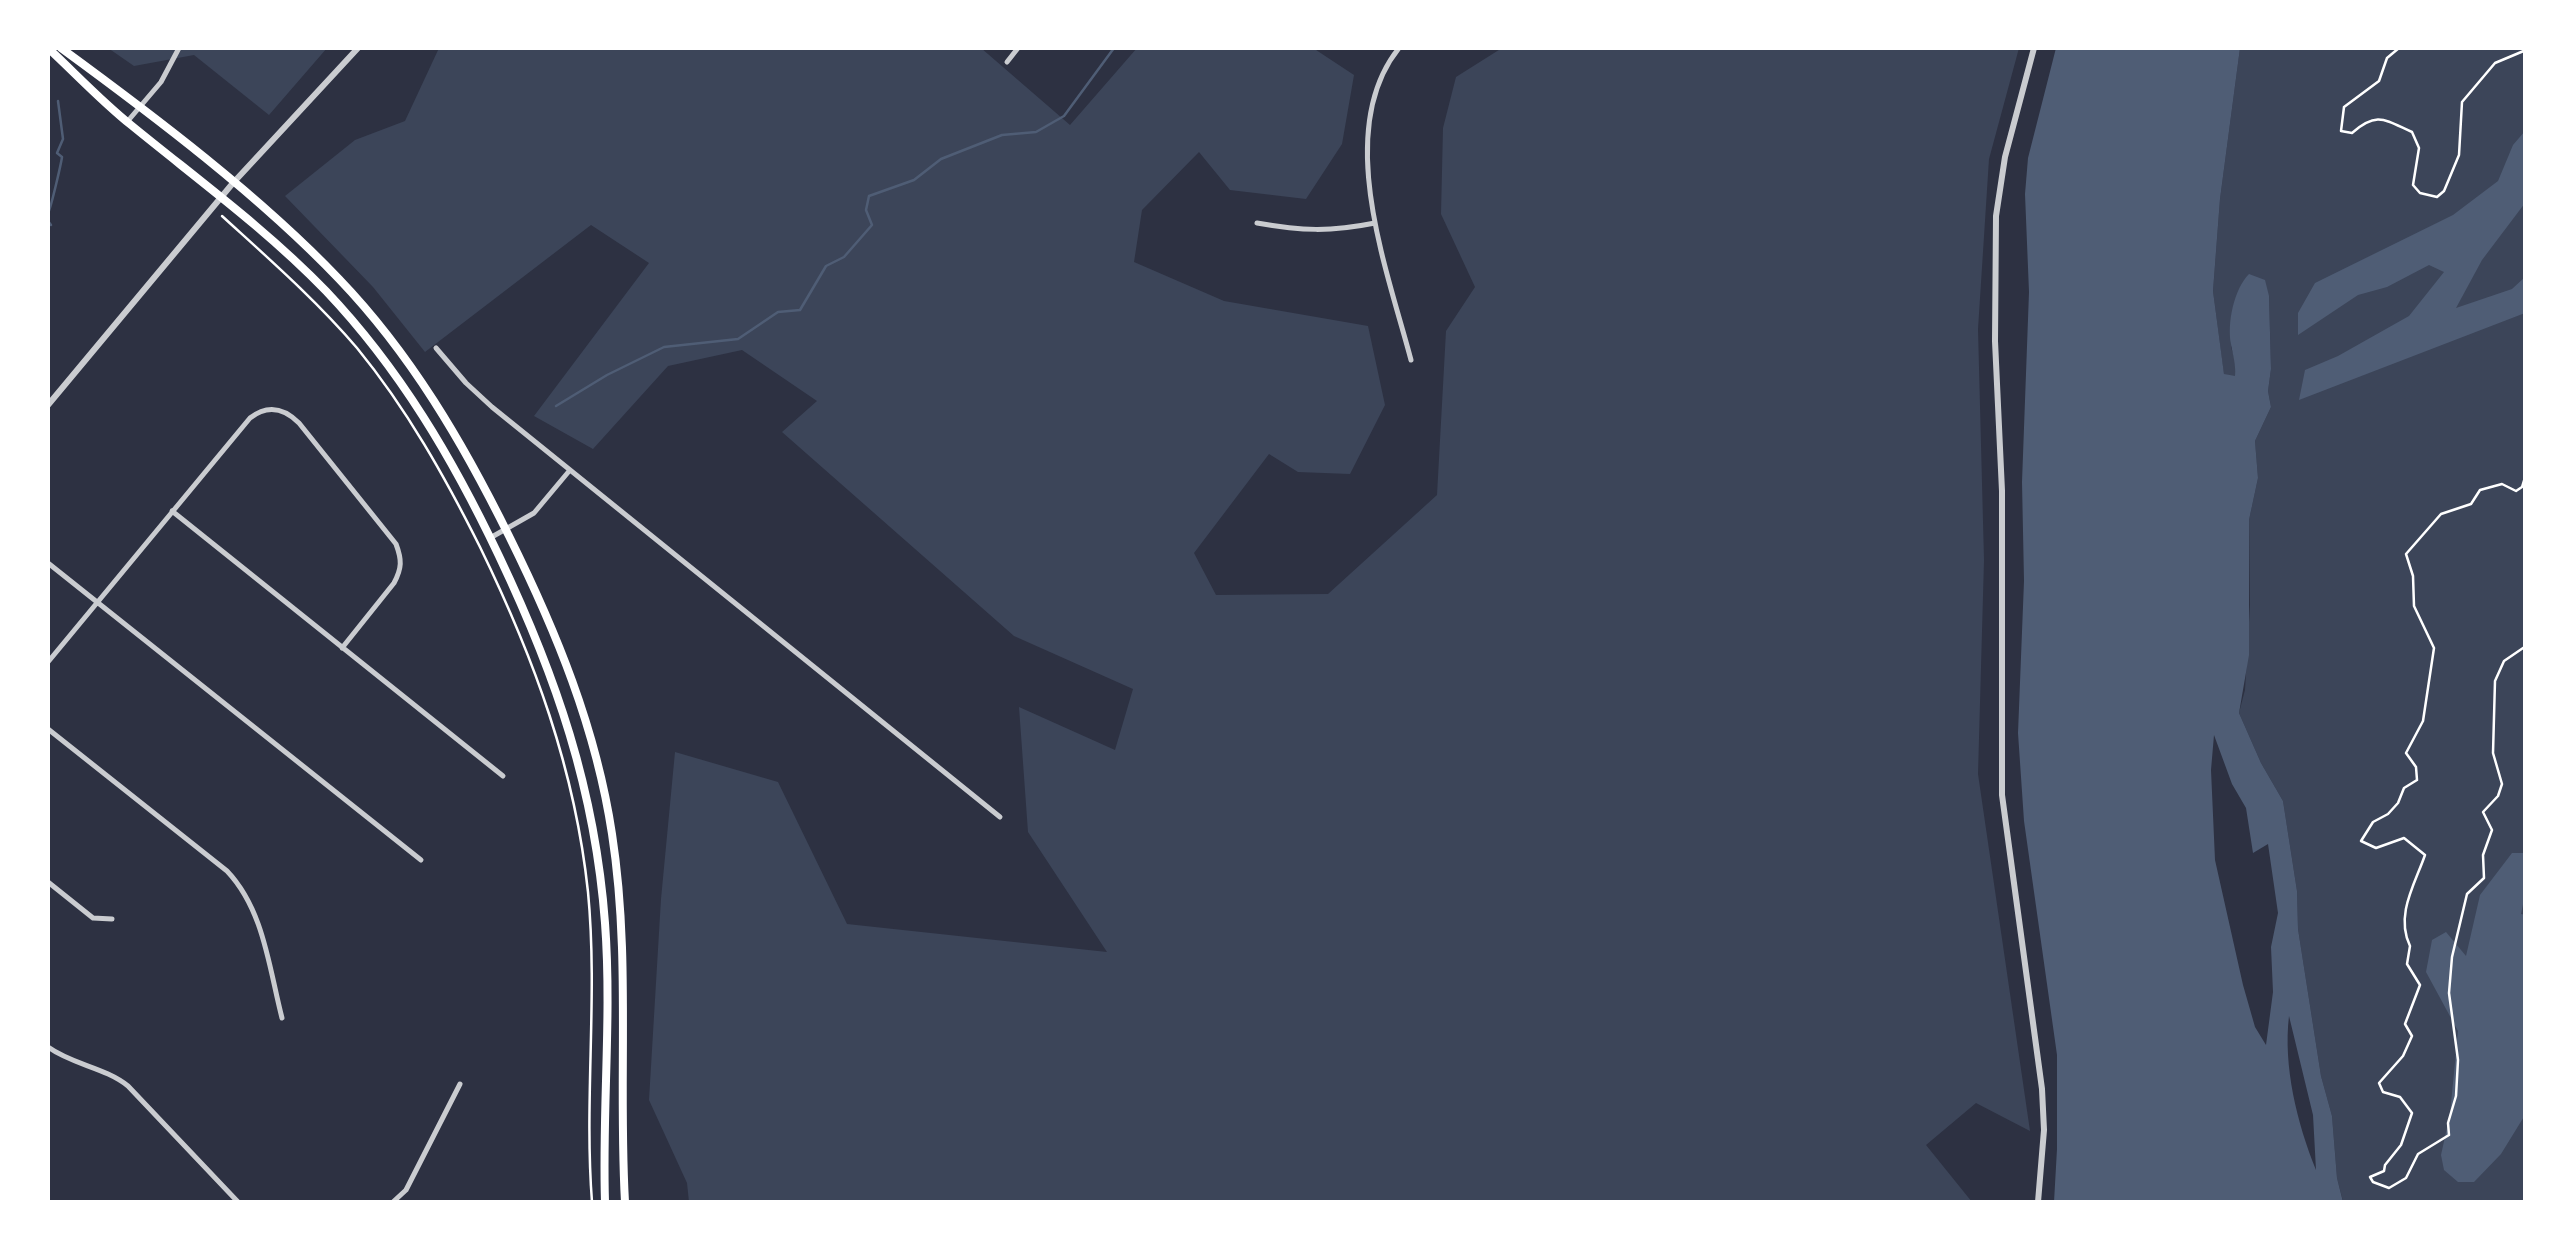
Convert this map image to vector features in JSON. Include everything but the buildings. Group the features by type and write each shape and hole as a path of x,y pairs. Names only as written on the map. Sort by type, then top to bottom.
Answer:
{"main road":[{"path":"48,48 127,122 269,236 327,292 382,357 428,421 490,538 552,674 580,762 594,838 606,924 605,1202"},
{"path":"61,48 287,227 341,280 442,410 478,472 540,599 573,681 596,755 610,822 622,920 625,1202"}],"street":[{"path":"127,122 161,82 179,48"},
{"path":"48,405 233,183 358,48"},
{"path":"1007,62 1018,48"},
{"path":"1399,48 1377,84 1369,116 1375,223 1410,360"},
{"path":"2034,48 2000,184 1995,278 2002,491 2002,795 2042,1089 2044,1130 2038,1202"},
{"path":"1257,223 1303,232 1336,231 1375,223"},
{"path":"436,348 474,391 1000,818"},
{"path":"48,662 250,418 276,408 292,416 396,544 402,558 394,583 342,648"},
{"path":"490,538 534,514 570,470"},
{"path":"172,512 502,776"},
{"path":"48,562 421,860"},
{"path":"48,729 242,887 258,922 282,1018"},
{"path":"48,882 93,918 112,919"},
{"path":"48,1047 70,1060 109,1073 128,1086 238,1202"},
{"path":"394,1202 406,1190 460,1084"}],"path":[{"path":"2397,48 2384,63 2379,81 2344,107 2340,126 2348,134 2367,121 2382,119 2412,132 2420,148 2413,185 2420,193 2437,197 2444,191 2459,155 2462,102 2495,62 2526,50"},
{"path":"222,216 318,306 394,396 454,496 536,671 574,801 588,894 592,1202"},
{"path":"2526,474 2522,487 2516,491 2506,484 2496,484 2480,490 2468,506 2441,514 2406,554 2413,576 2414,606 2434,648 2423,721 2406,753 2416,766 2417,780 2404,788 2398,803 2373,822 2361,841 2376,848 2404,838 2426,855 2407,898 2404,917 2410,946 2407,964 2420,989 2405,1024 2412,1036 2403,1056 2378,1083 2383,1092 2400,1097 2412,1113 2398,1152 2385,1164 2384,1171 2370,1176 2373,1182 2389,1188 2406,1178 2418,1154 2448,1136 2458,1060 2450,993 2452,958 2467,894 2484,878 2483,855 2492,830 2484,812 2501,788 2493,753 2495,681 2504,662 2526,646"}],"shaded area":[{"path":"108,48 327,48 269,115 194,55 134,66"},
{"path":"439,48 981,48 1070,125 1137,48 1313,48 1354,75 1342,144 1306,199 1230,190 1199,152 1142,210 1134,262 1224,301 1368,326 1385,405 1350,474 1298,472 1269,454 1194,553 1216,595 1328,594 1437,495 1446,331 1475,287 1441,214 1443,128 1456,77 1502,48 2019,48 1989,159 1978,329 1984,560 1978,774 2030,1131 1976,1103 1926,1145 1972,1202 689,1202 687,1183 649,1100 661,899 675,752 778,782 847,924 1107,952 1028,832 1019,707 1115,750 1133,689 1014,636 782,432 817,401 742,350 668,366 593,449 534,416 649,263 591,225 425,352 373,287 285,196 355,140 405,121"},
{"path":"2056,48 2240,48 2220,199 2213,291 2224,374 2235,376 2230,326 2236,297 2249,274 2265,280 2269,296 2271,407 2255,441 2258,478 2249,520 2249,655 2239,713 2283,801 2297,891 2298,929 2321,1076 2332,1116 2343,1202 2054,1202 2057,1055 2024,821 2018,733 2024,581 2028,158","holes":["2214,735 2232,784 2246,808 2253,853 2268,844 2278,913 2271,947 2273,992 2266,1045 2255,1027 2243,985 2215,860 2211,770","2289,1016 2313,1115 2316,1170 2293,1094"]},
{"path":"2240,48 2525,48 2525,1202 2343,1201 2337,1178 2332,1116 2321,1076 2298,929 2297,891 2283,801 2239,713 2245,690 2250,605 2249,520 2258,478 2255,441 2271,407 2269,296 2231,347 2235,377 2224,375 2213,291 2220,199"},
{"path":"2525,131 2525,203 2482,260 2456,308 2512,289 2525,277 2525,313 2299,400 2305,370 2409,316 2444,272 2429,265 2387,287 2358,295 2298,335 2298,313 2315,283 2453,215 2498,181 2513,145"},
{"path":"2512,853 2523,853 2525,868 2521,914 2526,915 2525,1115 2501,1154 2474,1182 2458,1182 2444,1170 2441,1155 2450,1114 2458,1031 2426,972 2432,940 2446,932 2466,956 2480,895"}],"waterway":[{"path":"556,406 664,347 738,339 778,312 800,310 826,266 844,257 872,225 866,210 869,196 914,180 941,159 1002,135 1036,132 1064,116 1114,48"},
{"path":"48,213 62,157 57,153 63,139 58,101"},
{"path":"48,221 51,225"}]}
